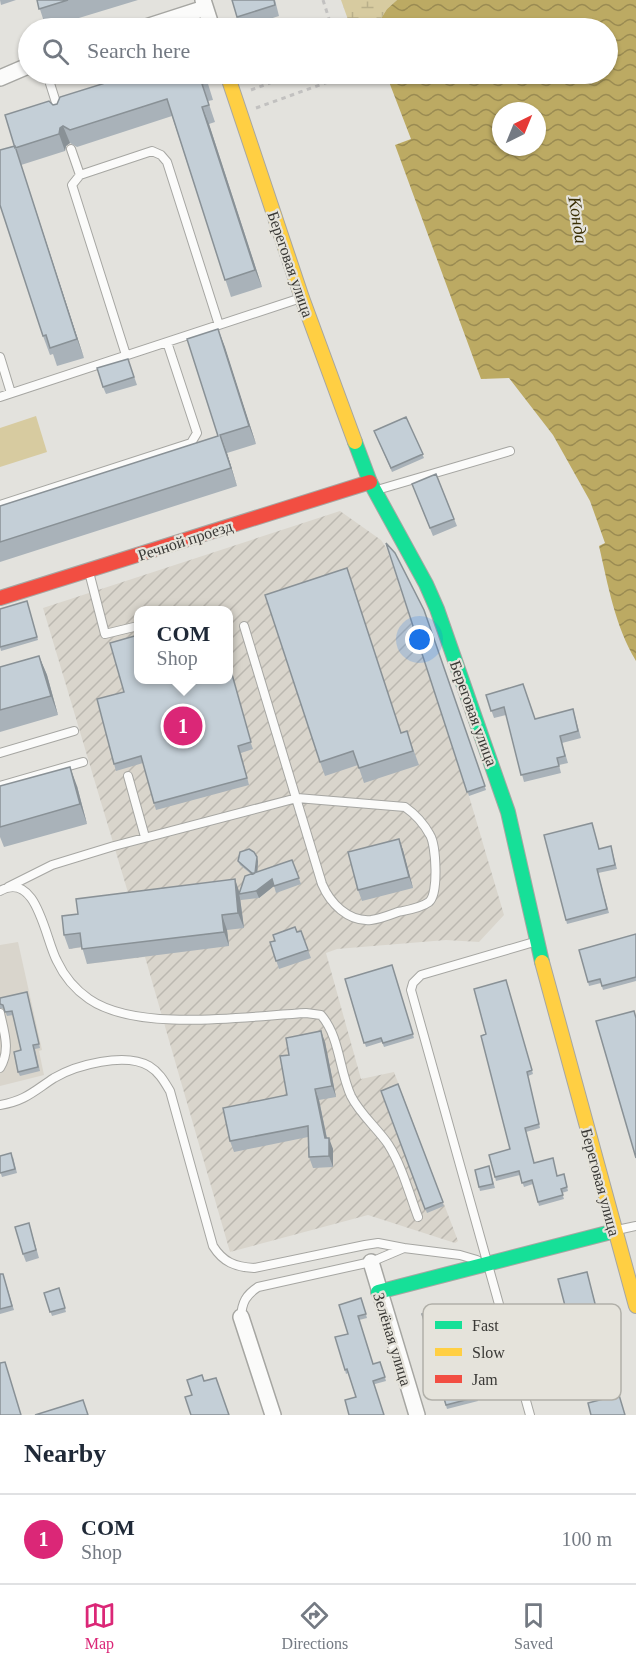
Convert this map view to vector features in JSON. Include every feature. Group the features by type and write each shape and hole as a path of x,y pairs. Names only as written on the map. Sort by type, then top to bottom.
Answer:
{"street":[{"path":"168,18 204,4"},
{"path":"0,78 18,70"},
{"name":"Береговая улица","path":"231,84 302,298 373,486 437,609 508,812 536,941 636,1306"},
{"name":"Речной проезд","path":"0,598 373,486"},
{"path":"378,1292 615,1231"},
{"name":"Зелёная улица","path":"371,1262 378,1292 417,1415"},
{"path":"241,1317 273,1415"}],"lane":[{"path":"50,84 61,116"},
{"path":"71,149 80,175"},
{"path":"126,356 72,185 80,175 152,152 161,155 167,162 219,325"},
{"path":"0,397 302,298"},
{"path":"0,505 191,443 197,433 167,342"},
{"path":"0,357 11,393"},
{"path":"373,486 510,451"},
{"path":"88,571 105,634 134,627"},
{"path":"0,891 52,865 145,837 297,798 405,807 415,814 430,835 434,846 435,888 434,896 429,902 372,920 344,912 326,894 322,884 297,798 244,626"},
{"path":"0,753 74,731"},
{"path":"0,786 83,762"},
{"path":"128,776 145,837"},
{"path":"8,886 22,889 33,900 57,961 70,982 90,999 115,1011 138,1017 190,1019 306,1013 321,1015 330,1024 351,1094 396,1160 418,1216"},
{"path":"499,1304 411,990 413,983 421,975 536,941"},
{"path":"0,1013 6,1041 6,1054 0,1068"},
{"path":"0,1105 21,1100 65,1073 104,1061 135,1061 148,1066 161,1076 170,1091 213,1246 219,1256 240,1267 254,1268 378,1244 460,1256 488,1263"},
{"path":"615,1231 636,1226"},
{"path":"241,1317 242,1305 248,1294 258,1287 371,1262 404,1248"},
{"path":"526,1400 530,1415"}],"path":[{"path":"323,0 329,18"},
{"path":"235,96 267,84"},
{"path":"241,114 323,84"}],"shaded area":[{"path":"340,511 381,540 387,549 469,796 504,915 479,942 446,940 337,949 326,953 361,1079 394,1072 458,1241 455,1243 368,1215 230,1252 145,957 87,964 85,947 69,949 67,931 132,906 43,608"},
{"path":"18,942 42,1050 39,1051 44,1075 0,1086 0,945"}],"green space":[{"path":"341,0 397,0 381,18 347,18"},
{"path":"36,416 47,452 0,467 0,428"}],"water":[{"name":"Конда","path":"397,0 636,0 636,661 613,605 599,546 605,543 590,501 553,435 509,378 481,379 395,145 411,139 390,84 618,84 618,18 381,18"}],"building":[{"path":"37,0 68,0 39,9"},
{"path":"232,0 274,0 275,5 237,17"},
{"path":"102,84 202,84 209,105 202,107 255,270 225,280 167,99 70,130 63,126 59,134 15,148 5,115 49,101 53,105 57,104 60,97"},
{"path":"15,146 77,339 50,348 46,335 43,336 0,205 0,150"},
{"path":"218,329 249,426 220,435 231,468 0,542 0,506 218,436 187,339"},
{"path":"128,359 134,377 103,387 97,368"},
{"path":"406,417 423,454 391,468 374,431"},
{"path":"436,474 454,519 430,528 412,484"},
{"path":"386,543 395,553 424,610 485,786 467,792"},
{"path":"347,568 401,733 407,731 413,751 359,768 353,751 320,762 265,595"},
{"path":"27,601 37,637 0,647 0,609"},
{"path":"134,636 134,684 233,684 233,678 251,742 238,746 247,778 154,803 141,756 114,764 97,699 124,692 110,643"},
{"path":"39,656 51,696 0,710 0,667"},
{"path":"523,684 535,719 573,709 578,731 560,736 565,756 557,758 559,766 521,775 504,707 491,711 486,695"},
{"path":"70,767 80,804 0,827 0,786"},
{"path":"592,823 599,849 611,846 615,865 597,869 607,909 566,920 544,835"},
{"path":"399,839 409,877 358,890 348,852"},
{"path":"249,849 257,857 253,874 238,861 240,852"},
{"path":"292,860 299,878 274,886 272,879 256,891 239,894 245,876"},
{"path":"235,879 238,913 222,915 224,932 82,949 80,933 64,935 62,916 78,914 76,899"},
{"path":"295,927 297,932 301,931 308,950 276,961 270,942 275,941 273,935"},
{"path":"636,934 636,977 602,986 600,979 588,982 579,950"},
{"path":"392,965 413,1034 383,1043 381,1038 364,1043 345,979"},
{"path":"506,980 532,1070 527,1072 539,1124 525,1128 534,1163 553,1158 557,1176 564,1174 567,1187 561,1189 563,1195 538,1202 532,1180 522,1183 519,1171 495,1177 489,1155 510,1149 481,1036 486,1034 474,989"},
{"path":"27,992 39,1044 33,1045 38,1067 18,1072 14,1052 21,1050 12,1011 5,1012 3,1005 0,1004 0,998"},
{"path":"634,1011 636,1018 636,1158 596,1021"},
{"path":"321,1031 332,1086 315,1089 325,1138 329,1138 329,1156 309,1157 308,1126 230,1141 223,1108 287,1095 280,1056 289,1055 286,1038"},
{"path":"398,1084 443,1202 425,1209 381,1091"},
{"path":"11,1153 15,1169 0,1173 0,1156"},
{"path":"489,1166 493,1184 479,1187 475,1170"},
{"path":"29,1223 36,1250 23,1254 15,1227"},
{"path":"587,1272 595,1304 565,1304 558,1279"},
{"path":"0,1274 3,1274 12,1306 0,1309"},
{"path":"59,1288 65,1308 50,1312 44,1293"},
{"path":"361,1298 366,1314 358,1316 373,1364 380,1362 385,1377 373,1381 384,1415 349,1415 345,1400 356,1397 335,1337 348,1334 339,1305"},
{"path":"5,1362 21,1415 0,1415 0,1363"},
{"path":"202,1375 204,1381 216,1378 229,1415 191,1415 185,1397 192,1395 187,1380"},
{"path":"83,1400 88,1415 35,1415"},
{"path":"444,1400 465,1400 446,1405"},
{"path":"600,1400 620,1400 625,1415 591,1415 588,1403"}],"traffic: fast":[{"path":"355,442 370,482 426,584 437,609 508,812 542,962"},
{"path":"378,1292 615,1231"}],"traffic: slow":[{"path":"230,84 302,298 355,442"},
{"path":"542,962 636,1306"}],"traffic: jam":[{"path":"0,598 370,482"}],"place":[{"name":"СОМ","path":"183,726"}]}
